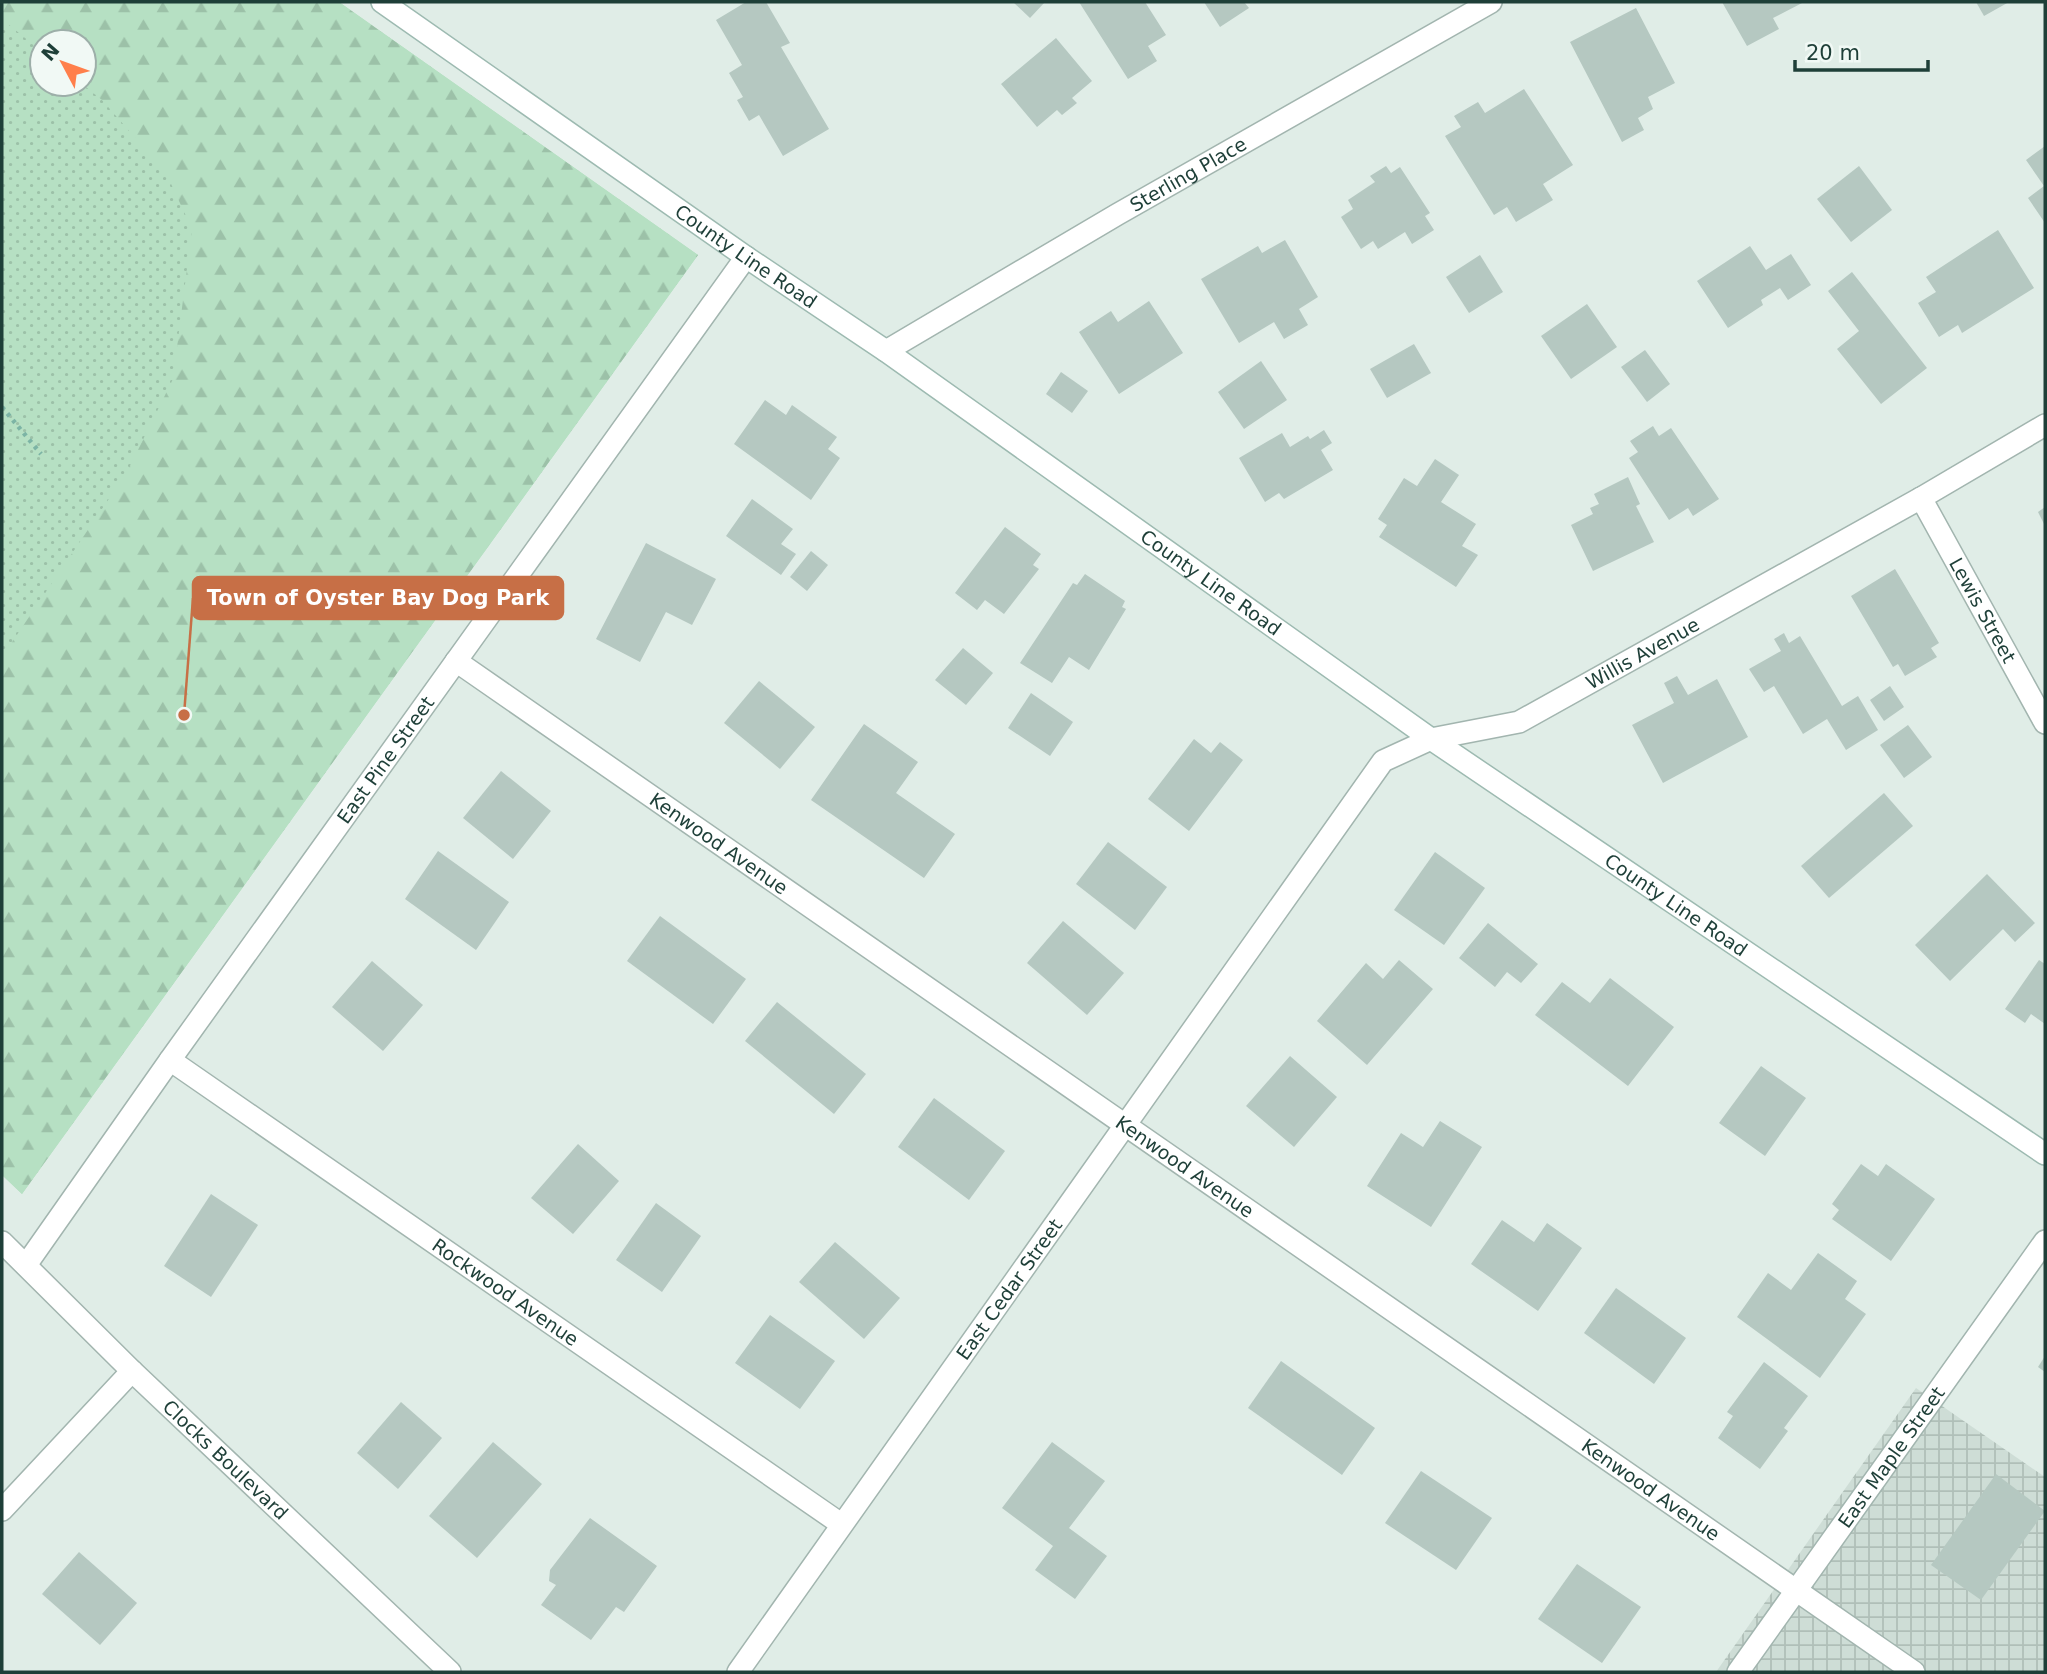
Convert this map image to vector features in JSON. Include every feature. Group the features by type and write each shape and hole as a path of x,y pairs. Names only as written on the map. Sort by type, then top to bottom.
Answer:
{"street":[{"name":"County Line Road","path":"382,2 746,257 886,351 1432,739 2045,1154"},
{"name":"Sterling Place","path":"886,351 1118,214 1491,2"},
{"name":"East Pine Street","path":"26,1265 746,257"},
{"name":"Willis Avenue","path":"1280,907 1383,761 1432,739 1519,722 1921,498 2045,425"},
{"name":"Lewis Street","path":"1921,498 2045,723"},
{"name":"Kenwood Avenue","path":"456,661 1914,1672"},
{"name":"East Cedar Street","path":"738,1672 1280,907"},
{"name":"Rockwood Avenue","path":"170,1060 841,1524"},
{"name":"East Maple Street","path":"1738,1672 2045,1241"},
{"name":"Clocks Boulevard","path":"2,1242 132,1371 450,1672"},
{"path":"2,1510 132,1371"}],"path":[{"path":"2,407 41,454"}],"shaded area":[{"path":"1916,1388 2045,1477 2045,1672 1716,1672"}],"green space":[{"path":"2,2 339,2 698,255 22,1194 2,1175"},
{"path":"2,2 339,2 698,255 22,1194 2,1175 2,657 127,472 173,379 192,229 166,173 98,97 98,28 28,28 28,40 2,19"}],"building":[{"path":"746,2 766,2 790,43 781,47 829,129 783,156 759,115 749,121 737,100 743,97 729,73 742,65 716,20"},
{"path":"1013,2 1045,2 1030,18"},
{"path":"1079,2 1145,2 1166,35 1148,46 1157,61 1128,79"},
{"path":"1204,2 1244,2 1249,8 1220,27"},
{"path":"1722,2 1804,2 1773,18 1779,29 1747,46"},
{"path":"1976,2 2009,2 1984,16"},
{"path":"1636,8 1675,83 1648,97 1653,109 1638,118 1644,130 1622,142 1570,42"},
{"path":"1056,38 1092,81 1072,98 1077,103 1062,115 1057,110 1037,127 1001,84"},
{"path":"1524,89 1573,165 1543,184 1553,200 1516,222 1507,207 1494,215 1445,136 1461,127 1454,116 1478,102 1485,113"},
{"path":"2045,146 2045,223 2028,198 2044,186 2026,160"},
{"path":"1386,166 1391,173 1400,167 1430,213 1425,216 1434,230 1412,244 1405,232 1378,249 1373,241 1361,249 1341,217 1353,209 1348,200 1375,182 1370,176"},
{"path":"1859,166 1892,210 1851,242 1817,199"},
{"path":"1998,230 2034,288 1962,333 1958,325 1939,337 1918,303 1936,292 1926,277"},
{"path":"1285,240 1318,297 1299,309 1308,325 1284,339 1274,322 1239,343 1201,279 1258,246 1262,253"},
{"path":"1750,246 1766,270 1791,254 1811,285 1788,300 1780,288 1761,300 1763,305 1728,328 1697,281"},
{"path":"1480,255 1503,292 1469,313 1446,277"},
{"path":"1852,272 1927,368 1881,404 1837,349 1859,331 1828,291"},
{"path":"1149,301 1183,353 1119,394 1079,332 1111,311 1118,322"},
{"path":"1587,304 1617,347 1571,379 1541,336"},
{"path":"1414,344 1431,373 1387,398 1370,369"},
{"path":"1645,350 1670,384 1647,402 1621,367"},
{"path":"1261,361 1287,400 1244,429 1218,392"},
{"path":"1061,372 1088,391 1072,413 1046,394"},
{"path":"765,400 786,415 792,405 837,437 828,449 840,458 811,500 734,444"},
{"path":"1653,426 1659,436 1671,428 1719,499 1693,516 1688,508 1669,520 1629,458 1638,452 1630,441"},
{"path":"1324,430 1332,443 1321,450 1333,470 1284,499 1279,493 1265,502 1239,458 1282,433 1290,447"},
{"path":"1435,459 1459,475 1441,502 1476,524 1462,546 1478,555 1456,587 1379,537 1387,525 1378,519 1404,478 1417,486"},
{"path":"1628,477 1640,504 1636,506 1654,542 1593,571 1571,525 1593,514 1590,508 1599,504 1594,494"},
{"path":"752,499 793,529 781,544 796,554 781,575 726,536"},
{"path":"2045,507 2045,526 2038,512"},
{"path":"1005,527 1041,554 1033,565 1039,569 1004,614 985,600 977,610 955,593"},
{"path":"646,543 716,579 692,625 666,612 640,662 596,639"},
{"path":"811,551 828,565 807,591 790,577"},
{"path":"1895,569 1939,643 1931,648 1937,657 1905,676 1898,664 1893,667 1851,596"},
{"path":"1085,574 1125,601 1122,607 1126,609 1089,670 1069,657 1052,683 1020,663 1073,583 1077,585"},
{"path":"1784,633 1789,643 1800,636 1842,706 1858,696 1878,730 1846,750 1827,719 1803,734 1774,686 1764,692 1749,669 1781,651 1774,639"},
{"path":"963,648 993,673 966,705 935,680"},
{"path":"1677,676 1688,695 1717,679 1748,737 1663,783 1632,725 1674,703 1664,683"},
{"path":"759,681 815,727 780,769 724,723"},
{"path":"1890,686 1904,707 1884,721 1870,700"},
{"path":"1031,693 1073,722 1050,756 1008,728"},
{"path":"864,724 918,762 896,793 955,834 924,878 811,800"},
{"path":"1908,725 1932,757 1904,778 1880,745"},
{"path":"1194,739 1211,753 1220,742 1243,760 1189,831 1148,799"},
{"path":"501,771 551,811 513,859 463,818"},
{"path":"1884,793 1913,826 1829,898 1801,866"},
{"path":"1108,842 1167,887 1135,930 1076,884"},
{"path":"438,851 509,902 476,950 405,899"},
{"path":"1435,852 1485,888 1444,945 1394,910"},
{"path":"1987,874 2035,923 2015,942 2003,929 1950,981 1915,945"},
{"path":"660,916 746,979 713,1024 627,961"},
{"path":"1063,921 1124,973 1087,1015 1027,963"},
{"path":"1488,923 1538,964 1521,983 1507,972 1495,987 1459,958"},
{"path":"1399,960 1433,989 1367,1065 1317,1021 1366,963 1383,979"},
{"path":"2039,960 2045,964 2045,1024 2031,1014 2025,1023 2005,1009"},
{"path":"372,961 423,1005 383,1051 332,1007"},
{"path":"1610,978 1674,1027 1628,1086 1535,1015 1562,982 1590,1003"},
{"path":"777,1002 866,1074 834,1114 745,1041"},
{"path":"1290,1056 1337,1097 1294,1147 1246,1106"},
{"path":"1761,1066 1806,1098 1765,1156 1719,1123"},
{"path":"934,1098 1005,1151 969,1200 898,1147"},
{"path":"1440,1121 1482,1147 1431,1227 1367,1186 1401,1133 1423,1147"},
{"path":"578,1144 619,1181 573,1234 531,1198"},
{"path":"1861,1164 1878,1176 1886,1164 1935,1199 1891,1261 1832,1219 1839,1210 1832,1204"},
{"path":"211,1194 258,1225 211,1297 164,1266"},
{"path":"656,1203 701,1236 662,1292 616,1260"},
{"path":"1502,1220 1534,1242 1547,1223 1582,1248 1538,1311 1471,1264"},
{"path":"835,1242 900,1298 864,1339 799,1282"},
{"path":"1818,1253 1857,1281 1845,1299 1866,1314 1820,1378 1737,1317 1768,1273 1791,1290"},
{"path":"1616,1288 1686,1338 1654,1384 1584,1333"},
{"path":"770,1315 835,1361 800,1409 735,1363"},
{"path":"2045,1356 2045,1372 2038,1367"},
{"path":"1281,1361 1375,1428 1342,1475 1248,1408"},
{"path":"1764,1362 1808,1396 1784,1428 1788,1431 1760,1469 1718,1438 1733,1416 1727,1412"},
{"path":"401,1402 442,1438 398,1489 357,1453"},
{"path":"493,1442 542,1484 477,1558 429,1516"},
{"path":"1052,1442 1105,1481 1069,1528 1107,1556 1075,1599 1035,1570 1053,1546 1002,1508"},
{"path":"1421,1471 1492,1518 1456,1570 1385,1523"},
{"path":"1996,1474 2045,1511 1981,1600 1931,1565"},
{"path":"590,1518 657,1566 624,1612 616,1607 591,1640 541,1605 556,1585 549,1581 550,1570"},
{"path":"79,1552 137,1603 100,1645 42,1594"},
{"path":"1577,1564 1641,1607 1602,1663 1538,1619"}],"place":[{"name":"Town of Oyster Bay Dog Park","path":"184,715"}]}
